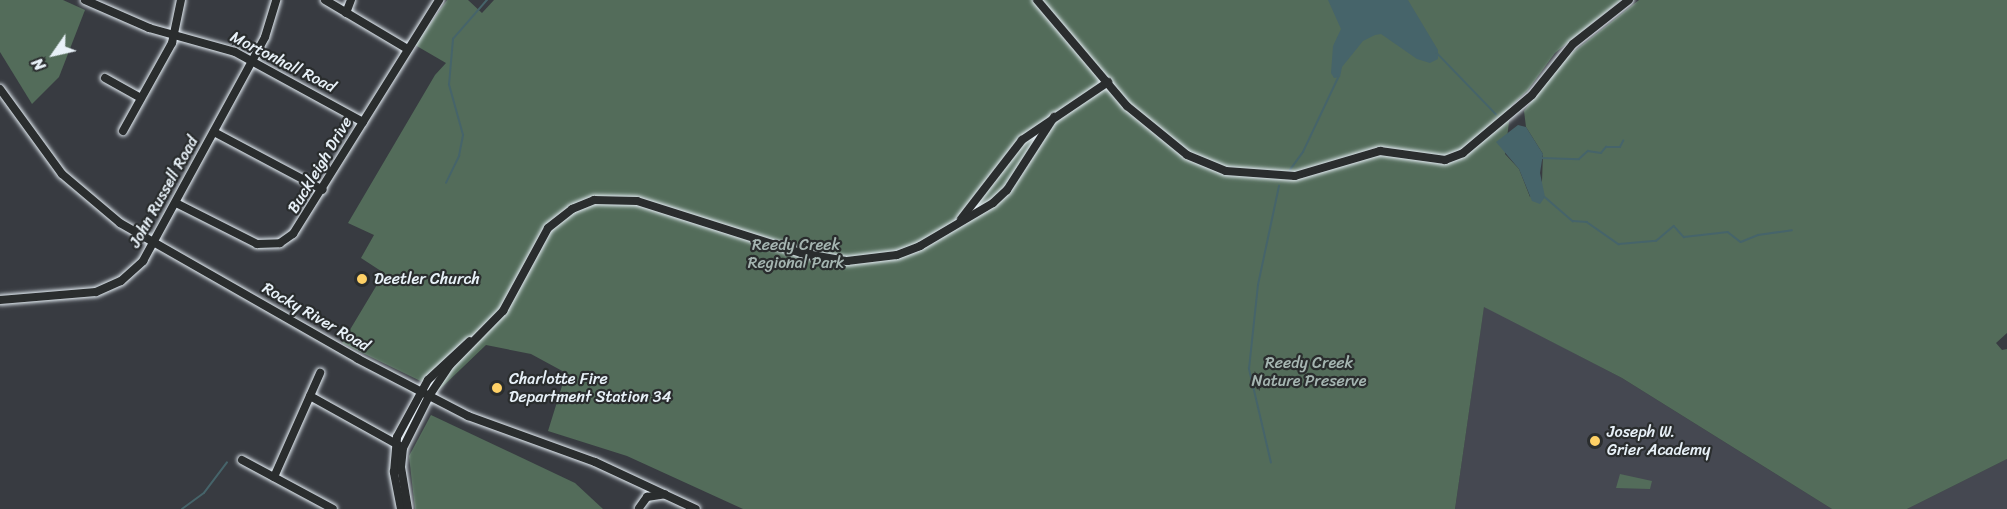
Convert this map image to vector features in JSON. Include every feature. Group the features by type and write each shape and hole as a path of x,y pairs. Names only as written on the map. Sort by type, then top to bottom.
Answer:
{"street":[{"name":"Mortonhall Road","path":"85,0 174,35 222,46 363,122"},
{"path":"123,131 174,35 181,0"},
{"name":"John Russell Road","path":"0,300 104,289 121,281 143,261 155,243 265,37 276,0"},
{"path":"325,0 406,48"},
{"path":"346,13 351,0"},
{"name":"Buckleigh Drive","path":"176,203 250,242 272,245 301,227 406,48 439,0"},
{"path":"1037,0 1156,134 1187,155 1226,171 1295,176 1380,151 1445,160 1471,148 1532,95 1573,44 1629,0"},
{"path":"105,78 141,98"},
{"path":"947,231 967,214 1022,140 1108,82"},
{"name":"Rocky River Road","path":"0,89 74,186 120,223 424,393 497,429 645,483 696,509"},
{"path":"401,509 394,472 399,446 424,393 449,356 473,340 502,311 548,228 572,209 594,200 637,201 801,253 847,261 897,255 947,231 993,203 1007,190 1054,117"},
{"path":"214,132 322,190"},
{"path":"274,477 320,373"},
{"path":"310,396 399,446"},
{"path":"399,446 408,509"},
{"path":"242,460 333,509"},
{"path":"639,509 645,483"},
{"path":"639,509 647,497 666,494"}],"shaded area":[{"name":"Joseph W. Grier Academy","path":"1484,306 1622,378 1832,509 1455,509"},
{"path":"2007,459 2007,509 1907,509"}],"green space":[{"path":"0,0 63,0 85,10 59,77 32,104 0,52"},
{"path":"447,0 468,0 482,13 494,0 1621,0 1555,53 1528,90 1511,106 1505,154 1519,169 1530,197 1542,181 1543,154 1526,127 1524,111 1567,57 1639,0 2007,0 2007,333 1996,343 2002,350 2007,349 2007,459 1907,509 1832,509 1622,378 1484,307 1455,509 743,509 627,456 548,431 566,373 531,354 486,345 439,390 342,343 384,273 361,258 374,235 348,223 435,75 446,63 415,45"},
{"path":"431,415 575,483 603,509 415,509 409,456"},
{"path":"1620,474 1652,481 1650,489 1616,488"}],"water":[{"path":"1328,0 1408,0 1438,50 1438,59 1430,63 1417,59 1381,34 1375,35 1363,41 1342,67 1340,77 1334,78 1331,73 1333,46 1341,29"},
{"path":"1518,125 1526,127 1543,154 1540,173 1545,197 1540,204 1532,201 1519,169 1496,142"}],"waterway":[{"path":"446,183 459,156 463,135 449,85 453,39 487,0"},
{"path":"1437,53 1496,114"},
{"path":"1290,170 1303,152 1338,78"},
{"path":"1541,158 1579,159 1588,151 1601,153 1606,147 1620,147 1623,141"},
{"path":"1271,463 1249,369 1258,285 1279,186"},
{"path":"1545,197 1573,221 1587,222 1619,244 1656,241 1674,226 1684,237 1728,232 1741,242 1758,235 1792,230"},
{"path":"182,509 204,493 227,463"}],"place":[{"name":"Deetler Church","path":"362,279"},
{"name":"Charlotte Fire Department Station 34","path":"497,388"},
{"name":"Joseph W. Grier Academy","path":"1595,441"}],"park label":[{"name":"Reedy Creek Regional Park","path":"796,254"},
{"name":"Reedy Creek Nature Preserve","path":"1309,372"}]}
